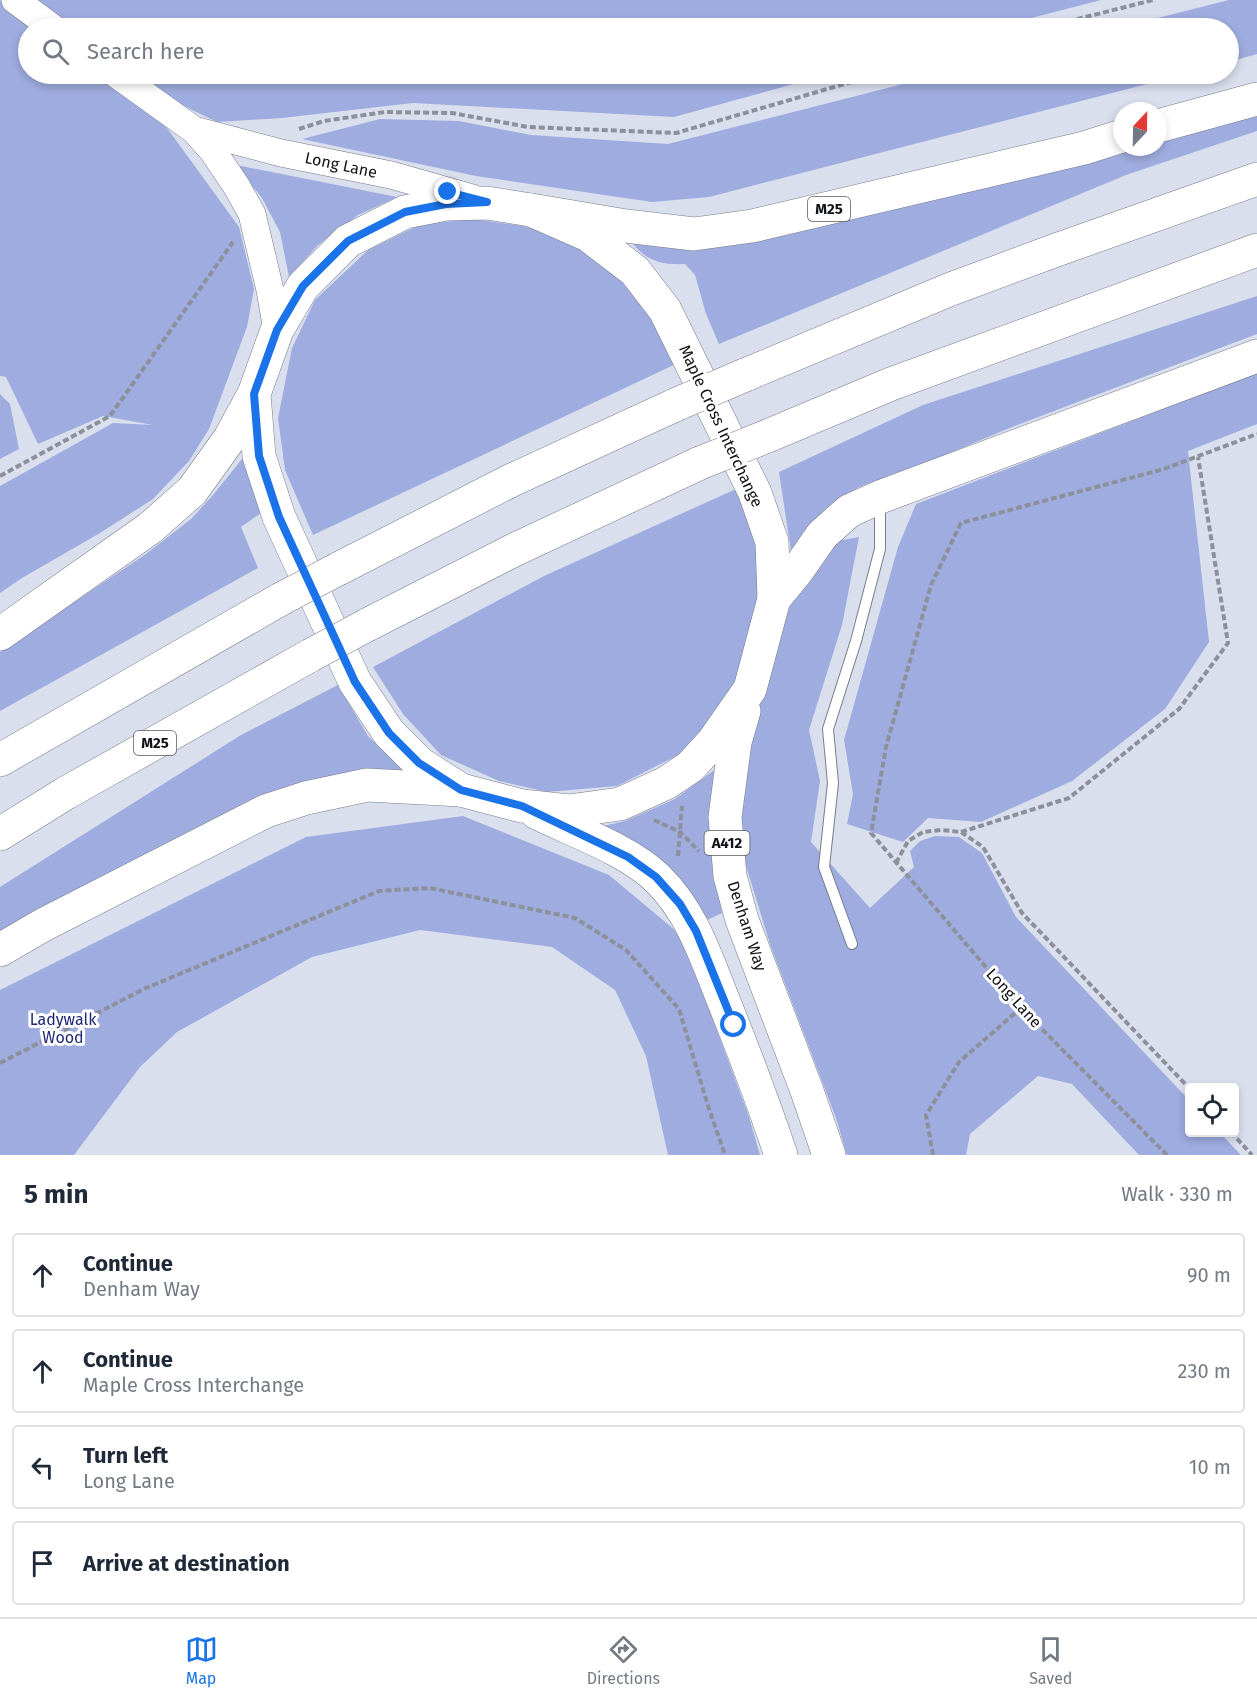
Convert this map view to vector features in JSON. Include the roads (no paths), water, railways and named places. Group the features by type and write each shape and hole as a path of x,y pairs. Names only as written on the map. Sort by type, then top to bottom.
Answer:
{"main road":[{"path":"1167,124 1257,99"},
{"name":"M25","path":"531,210 626,226 694,234 752,226 839,207 1084,148 1113,139"},
{"path":"0,760 281,599 512,480 675,405 951,289 1257,179"},
{"name":"Maple Cross Interchange","path":"487,202 531,210 588,235 635,271 665,310 755,493 772,542 774,599 750,689 713,742 690,767 666,783 620,804 569,811 522,806 461,790 419,763 389,733 355,682 279,517 259,456 254,394 277,330 303,286 348,241 405,212 446,204 487,202"},
{"name":"M25","path":"0,834 66,793 366,625 516,549 700,463 891,384 1257,250"},
{"path":"774,599 822,535 849,512 880,497 1257,356"},
{"path":"0,634 150,528 192,491 230,438 254,394"},
{"name":"Denham Way","path":"750,689 735,742 725,817 730,876 742,920 807,1090 829,1155"},
{"path":"0,950 53,920 266,812 306,798 367,785 461,790"},
{"path":"522,806 628,857 656,877 680,904 696,931 749,1062 781,1155"}],"street":[{"path":"15,0 39,18"},
{"name":"Long Lane","path":"130,84 194,130 212,150 252,214 277,330"},
{"name":"Long Lane","path":"194,130 281,153 391,175 487,202"}],"lane":[{"path":"852,944 824,867 833,783 828,729 856,641 880,549 880,497"}],"park label":[{"name":"Ladywalk Wood","path":"63,1028"}]}
